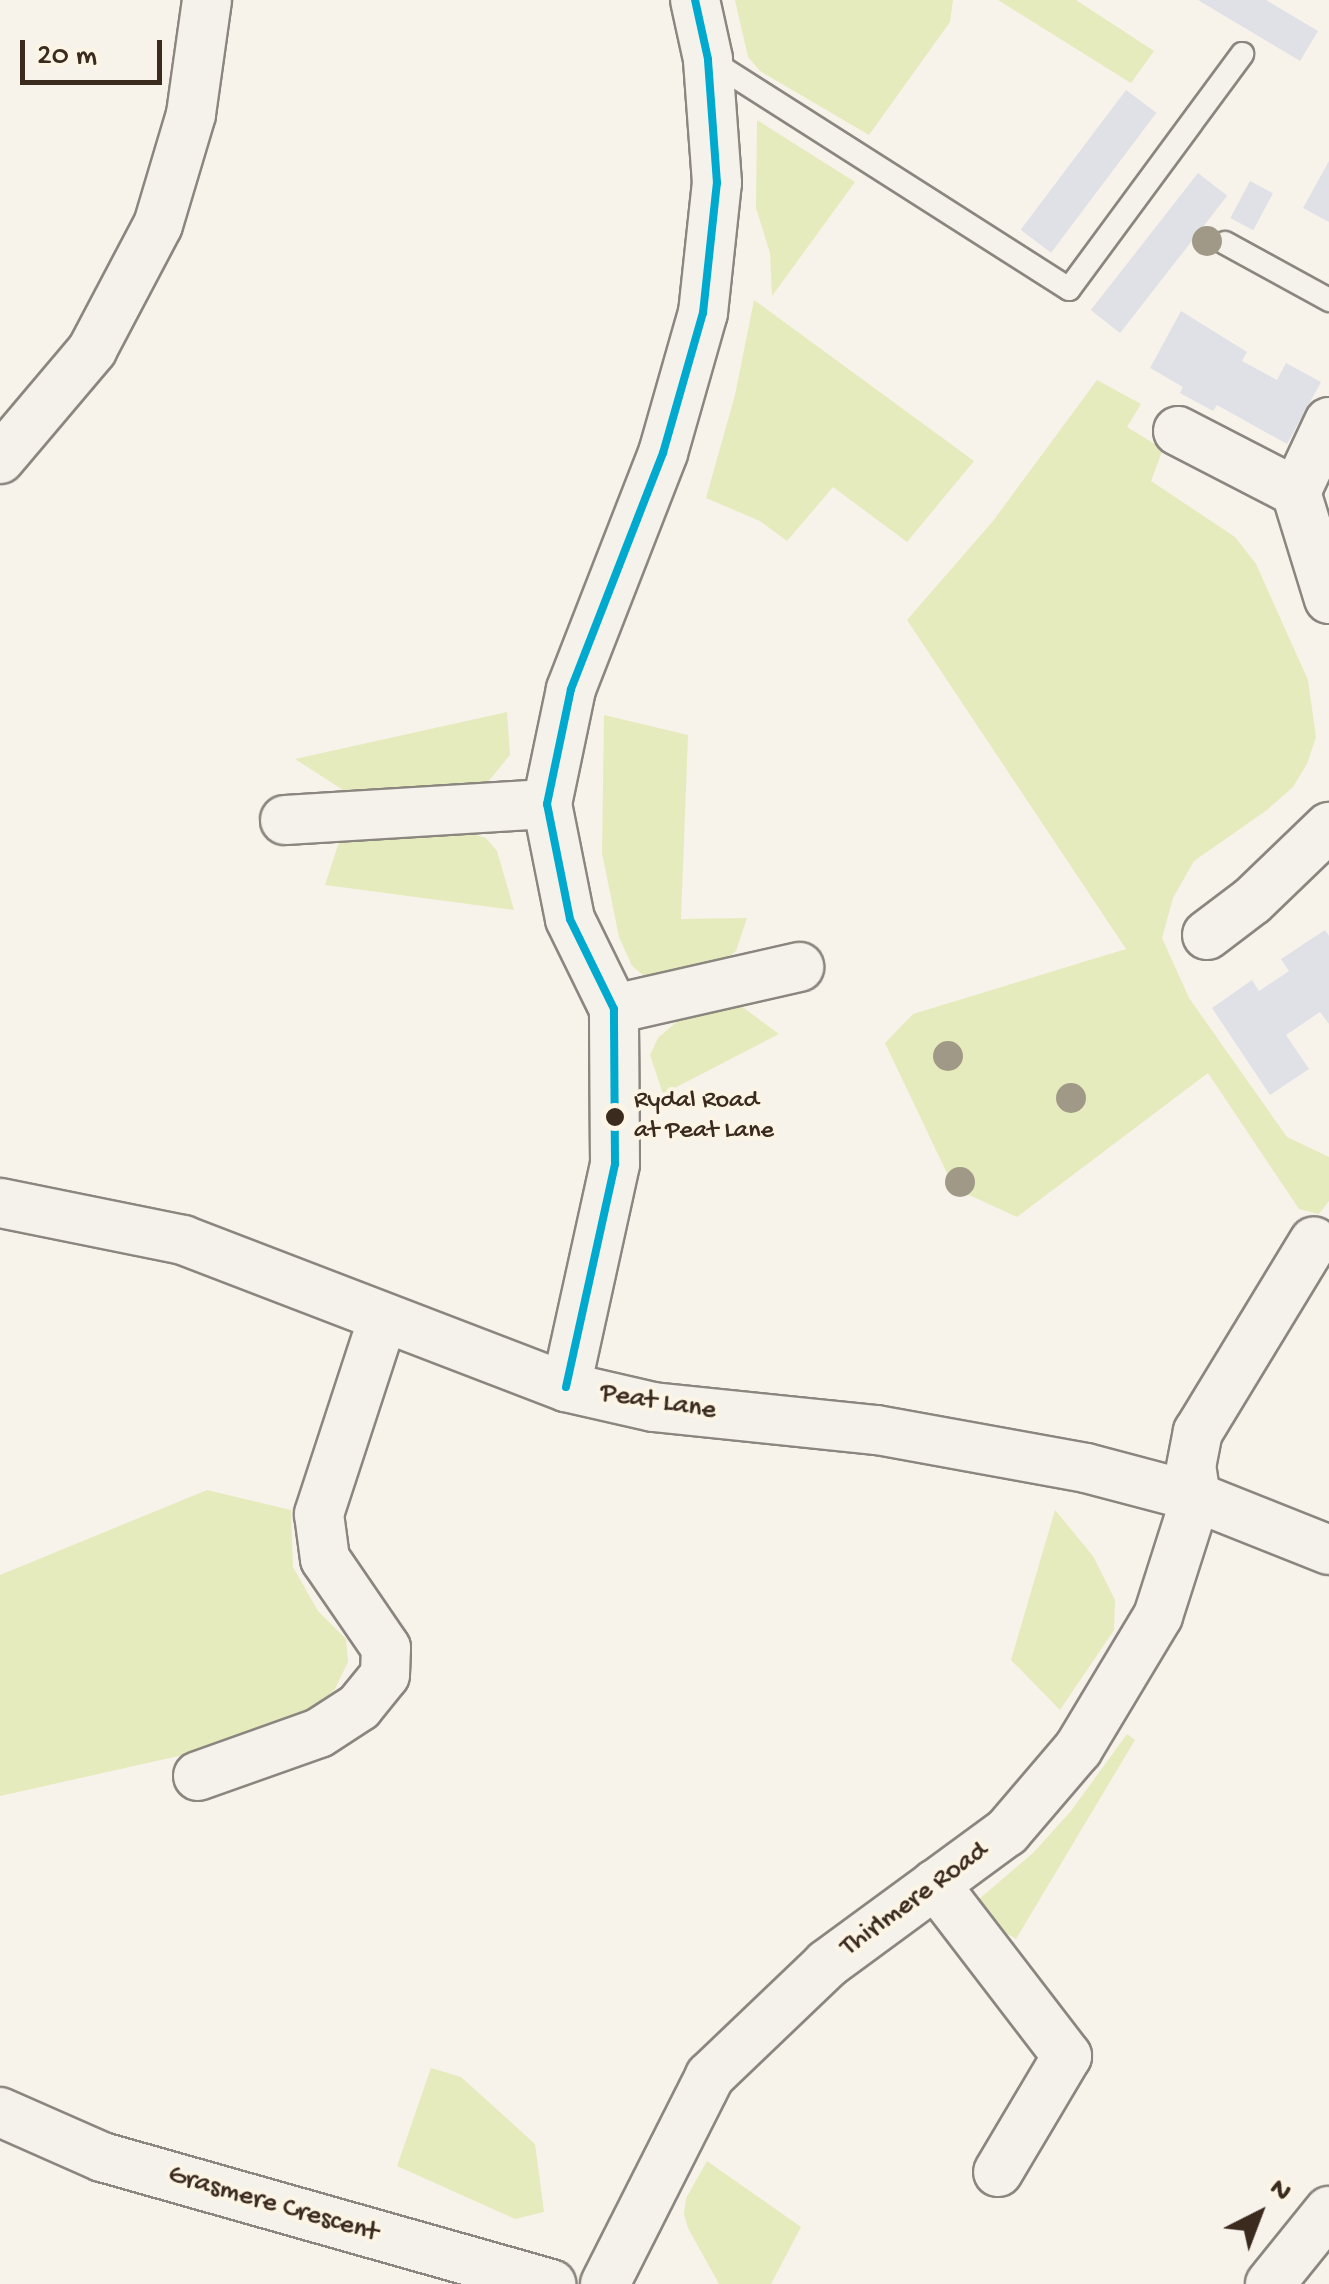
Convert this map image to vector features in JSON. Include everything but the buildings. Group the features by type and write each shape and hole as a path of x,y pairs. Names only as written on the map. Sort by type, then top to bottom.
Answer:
{"street":[{"path":"0,459 92,350 158,225 192,114 207,0"},
{"path":"566,1387 615,1164 614,1009 570,919 547,804 571,689 663,453 703,312 718,183 708,58 695,0"},
{"path":"1329,422 1296,492 1329,599"},
{"path":"1178,431 1296,492"},
{"path":"285,820 547,804"},
{"path":"1206,935 1252,901 1329,827"},
{"path":"614,1009 799,967"},
{"name":"Peat Lane","path":"0,1203 183,1240 566,1387 652,1407 877,1430 1086,1468 1196,1497 1329,1550"},
{"name":"Thirlmere Road","path":"605,2284 710,2076 827,1964 1007,1832 1078,1749 1158,1616 1196,1497 1191,1467 1198,1432 1314,1240"},
{"path":"198,1776 319,1733 359,1708 385,1674 386,1648 325,1559 319,1514 383,1318"},
{"path":"936,1884 1067,2056 998,2172"},
{"name":"Grasmere Crescent","path":"0,2112 102,2157 551,2284"},
{"path":"1270,2284 1329,2211"}],"lane":[{"path":"708,58 1069,289 1242,54"},
{"path":"1225,244 1329,300"}],"green space":[{"path":"735,0 953,0 950,22 869,135 760,71 748,57"},
{"path":"998,0 1076,0 1154,51 1131,83"},
{"path":"757,120 855,182 772,296 770,253 756,208"},
{"path":"754,300 974,461 907,542 833,487 787,541 760,521 706,498 735,395"},
{"path":"1097,380 1141,404 1127,427 1163,449 1151,481 1235,537 1256,564 1308,680 1316,737 1307,764 1293,787 1267,810 1194,861 1173,898 1162,938 1189,998 1287,1137 1329,1157 1329,1201 1319,1214 1299,1209 1208,1073 1017,1217 954,1188 885,1043 913,1014 1126,949 907,620 993,521"},
{"path":"507,712 510,755 487,783 459,790 354,797 295,759"},
{"path":"604,715 688,735 681,919 747,918 736,951 713,970 654,984 632,966 619,937 602,853"},
{"path":"469,833 486,838 497,851 514,910 325,885 340,839"},
{"path":"741,1006 779,1034 663,1094 650,1055 658,1038 681,1018 711,1007"},
{"path":"207,1490 291,1510 293,1567 318,1611 346,1639 348,1662 335,1689 304,1718 210,1749 0,1796 0,1575"},
{"path":"1055,1510 1093,1556 1115,1600 1114,1630 1060,1710 1011,1660"},
{"path":"1127,1734 1135,1740 1016,1939 993,1925 978,1900 1033,1853 1071,1811"},
{"path":"431,2068 461,2077 535,2144 544,2212 515,2219 397,2166"},
{"path":"707,2161 801,2227 771,2284 719,2284 688,2228 684,2214 686,2198"}],"transit line":[{"path":"566,1387 615,1164 614,1009 570,919 547,804 571,689 663,453 703,313 717,183 708,59 695,0"}],"place":[{"name":"Rydal Road at Peat Lane","path":"615,1117"}]}
